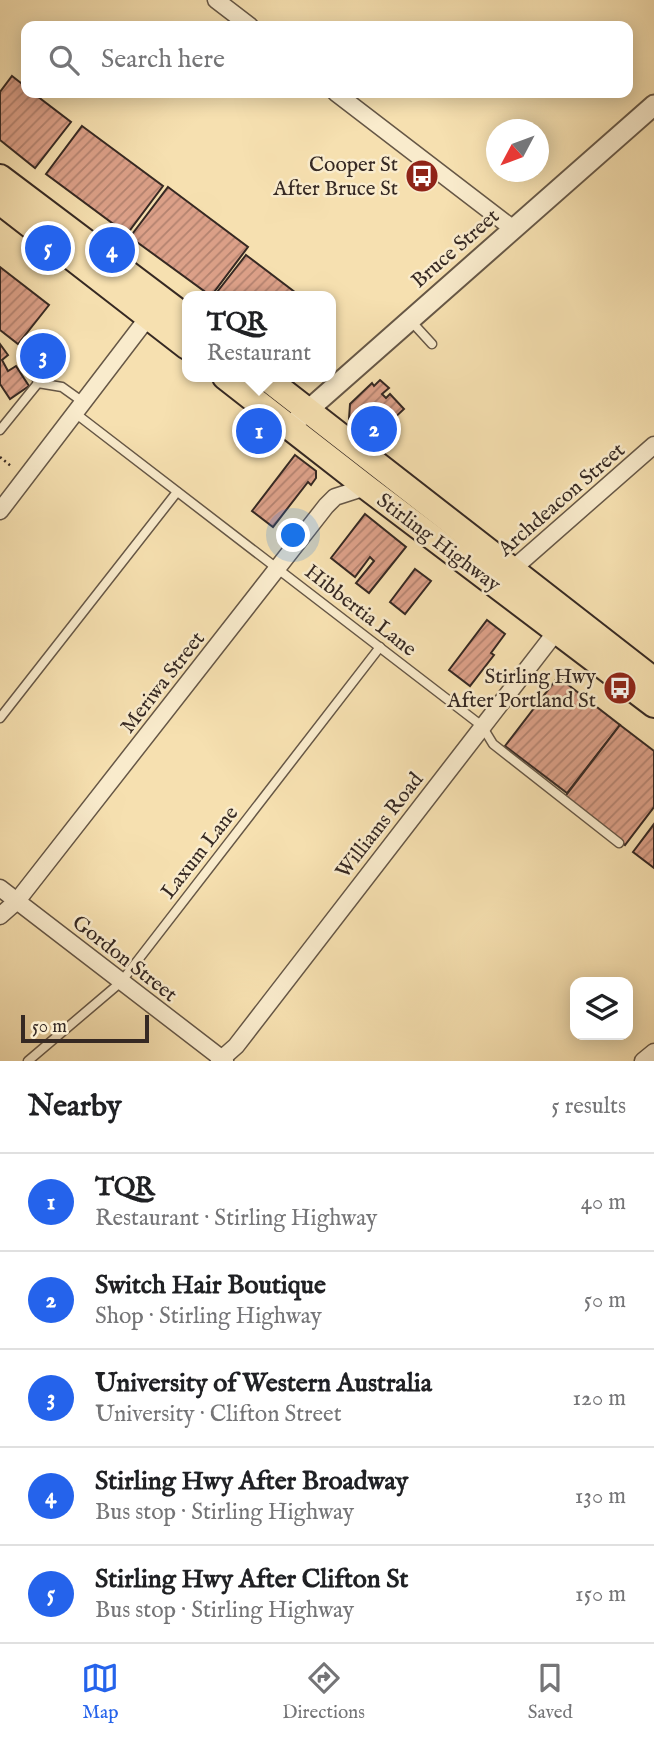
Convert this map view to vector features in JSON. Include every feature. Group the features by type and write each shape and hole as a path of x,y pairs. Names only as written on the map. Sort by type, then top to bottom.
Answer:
{"highway":[{"path":"0,177 182,314"},
{"path":"0,202 182,343"},
{"name":"Stirling Highway","path":"231,382 366,487 504,577"},
{"name":"Stirling Highway","path":"272,382 308,409 504,577 563,623 654,705"},
{"name":"Stirling Highway","path":"563,623 654,680"}],"street":[{"path":"216,0 243,21"},
{"path":"343,98 512,228"},
{"name":"Bruce Street","path":"289,428 409,319 654,105"},
{"path":"0,511 149,316"},
{"name":"Archdeacon Street","path":"504,577 654,445"},
{"name":"Meriwa Street","path":"0,916 17,901 326,506 335,497 366,487"},
{"name":"Williams Road","path":"222,1060 236,1046 563,623"},
{"name":"Gordon Street","path":"0,888 222,1060"},
{"path":"643,1061 654,1052"}],"lane":[{"path":"409,319 432,344"},
{"path":"0,430 38,383 30,356 38,343"},
{"name":"Hibbertia Lane","path":"38,383 62,387 79,407 177,492 482,726 493,744 619,843"},
{"path":"0,718 177,492"},
{"name":"Laxum Lane","path":"28,1061 121,982 380,647"}],"building":[{"path":"12,76 21,83 21,98 40,98 71,122 35,168 0,140 0,92"},
{"path":"82,126 163,186 127,234 46,174"},
{"path":"168,187 248,247 215,291 204,291 130,237"},
{"path":"246,255 293,291 218,291"},
{"path":"0,267 49,305 18,344 0,330"},
{"path":"0,344 8,355 2,360 8,371 16,366 29,386 10,399 0,384"},
{"path":"380,380 389,388 382,394 386,398 390,394 404,409 374,437 349,419 350,404 372,383 374,386"},
{"path":"295,455 316,471 316,478 311,485 308,482 273,527 252,511"},
{"path":"365,514 406,547 369,593 356,583 374,561 370,557 355,577 331,558"},
{"path":"415,569 431,581 405,614 390,602"},
{"path":"487,620 505,634 491,653 494,655 470,686 449,670"},
{"path":"558,677 620,725 567,793 505,746"},
{"path":"620,725 654,751 654,807 625,845 564,798"},
{"path":"654,824 654,868 633,852"}],"place":[{"name":"Cooper St After Bruce St","path":"422,176"},
{"name":"Stirling Hwy After Clifton St","path":"48,248"},
{"name":"Stirling Hwy After Broadway","path":"112,250"},
{"name":"University of Western Australia","path":"43,356"},
{"name":"Switch Hair Boutique","path":"374,429"},
{"name":"TQR","path":"259,431"},
{"name":"Stirling Hwy After Portland St","path":"620,688"}]}
